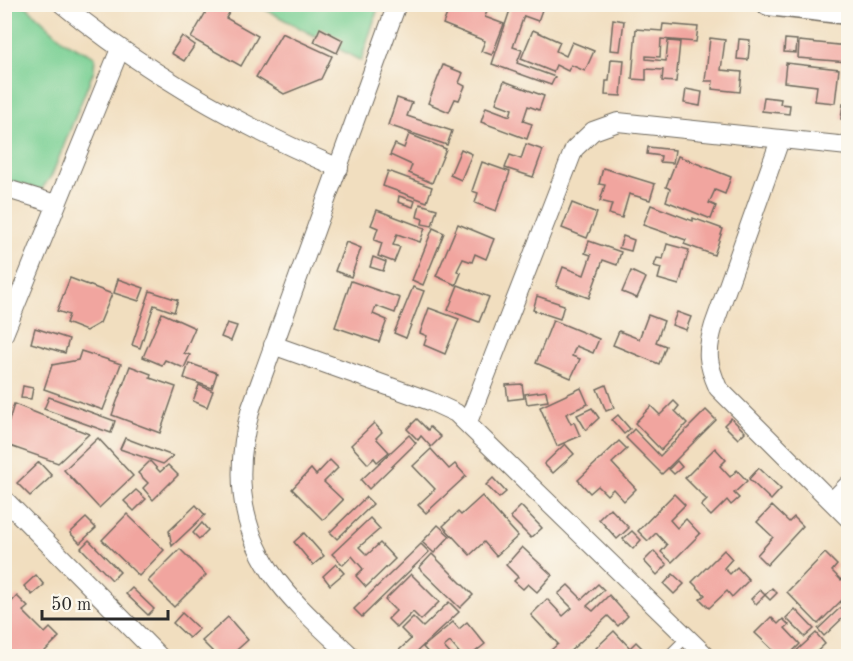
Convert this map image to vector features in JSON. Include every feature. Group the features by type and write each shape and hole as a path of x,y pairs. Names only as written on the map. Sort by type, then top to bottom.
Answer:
{"street":[{"path":"62,4 120,49 162,76 251,128 339,168"},
{"path":"351,657 289,595 257,548 247,521 240,464 244,436 273,345 397,4"},
{"path":"768,4 849,13"},
{"path":"4,334 120,49"},
{"path":"468,422 574,149 593,130 618,122 849,146"},
{"path":"780,140 714,325 708,346 709,368 718,388 849,518"},
{"path":"4,188 56,204"},
{"path":"273,345 444,406 468,422 706,657"},
{"path":"832,501 849,485"},
{"path":"4,499 159,657"}],"lane":[{"path":"668,657 687,637"}],"green space":[{"path":"4,5 25,5 65,42 95,57 94,70 52,175 41,190 5,179"},
{"path":"257,5 379,5 361,61"}],"building":[{"path":"451,4 489,4 485,17 504,24 492,55 481,51 485,41 443,24"},
{"path":"512,4 536,4 543,7 538,21 524,16 513,47 522,50 517,63 555,77 551,85 492,64"},
{"path":"210,5 234,5 226,18 258,36 241,66 191,38"},
{"path":"613,19 624,21 620,51 610,50"},
{"path":"663,24 698,27 696,42 661,39 660,57 646,56 646,59 666,61 668,41 680,42 676,82 662,81 663,70 646,69 646,80 632,79 636,29 662,31"},
{"path":"320,28 343,40 337,53 314,42"},
{"path":"533,30 560,42 556,51 566,56 572,42 594,51 585,71 571,65 568,71 556,65 553,72 521,59"},
{"path":"282,33 332,56 321,79 284,94 256,77"},
{"path":"182,36 195,45 184,61 171,53"},
{"path":"710,38 725,40 721,70 742,72 740,92 712,89 713,81 705,81"},
{"path":"739,39 750,40 748,60 737,59"},
{"path":"785,39 797,40 796,53 784,52"},
{"path":"799,41 848,46 848,62 798,58"},
{"path":"611,59 624,60 621,96 605,95"},
{"path":"786,63 839,69 835,103 815,101 817,86 784,82"},
{"path":"443,65 463,73 459,83 465,86 459,100 455,99 449,112 428,103"},
{"path":"504,81 544,96 539,110 528,106 523,121 532,124 527,139 481,122 486,107 510,116 512,109 496,103"},
{"path":"686,89 702,92 700,106 684,103"},
{"path":"764,97 781,99 780,104 790,105 789,114 762,111"},
{"path":"397,98 412,103 407,116 452,131 447,145 388,125"},
{"path":"843,104 848,105 848,119 841,119"},
{"path":"409,134 446,149 432,183 409,173 412,165 390,155 395,144 404,148"},
{"path":"526,144 543,150 533,177 505,168 510,155 521,159"},
{"path":"648,147 675,150 673,163 660,162 661,156 647,154"},
{"path":"461,149 472,154 461,180 450,175"},
{"path":"678,156 731,177 725,194 715,190 709,203 716,206 711,219 666,201 670,189 666,187"},
{"path":"482,162 510,172 496,211 475,203 478,193 472,191"},
{"path":"603,168 655,184 650,200 629,194 622,218 609,214 612,204 600,201 605,185 599,184"},
{"path":"388,171 432,187 427,202 383,186"},
{"path":"399,196 415,201 413,207 398,202"},
{"path":"572,203 597,213 587,238 562,228"},
{"path":"420,204 437,209 432,226 422,224 423,219 417,217"},
{"path":"651,205 693,221 693,218 723,229 714,255 684,244 686,240 643,225"},
{"path":"377,210 425,228 420,242 397,234 393,245 400,247 394,262 378,256 382,243 374,240 378,228 371,225"},
{"path":"458,224 494,239 486,259 475,254 472,262 463,259 457,271 461,273 456,285 436,276"},
{"path":"433,228 444,233 423,285 412,280"},
{"path":"623,236 634,240 631,251 619,248"},
{"path":"589,241 621,252 617,265 603,260 589,298 556,286 563,267 584,275 591,255 585,253"},
{"path":"346,242 361,248 351,277 335,271"},
{"path":"667,244 689,250 679,285 658,279 661,268 654,266 657,258 663,259"},
{"path":"373,257 386,262 383,271 370,267"},
{"path":"631,271 646,278 637,298 622,292"},
{"path":"70,278 112,294 100,323 86,331 66,323 69,315 57,311"},
{"path":"118,279 144,288 139,301 114,293"},
{"path":"351,281 400,298 395,313 376,306 373,314 387,320 379,342 335,327"},
{"path":"458,285 489,297 479,322 448,310"},
{"path":"413,287 424,291 406,338 394,333"},
{"path":"150,291 178,300 174,312 154,305 140,348 132,345"},
{"path":"537,296 564,305 560,319 533,310"},
{"path":"429,308 459,319 445,354 424,345 427,336 420,333"},
{"path":"677,312 691,317 686,330 672,325"},
{"path":"162,313 195,328 184,353 190,355 184,368 165,360 162,365 143,357"},
{"path":"648,315 664,321 656,342 666,346 659,364 613,345 619,331 639,339"},
{"path":"553,320 599,339 593,353 576,346 572,356 580,359 571,378 536,363"},
{"path":"227,323 237,326 231,341 221,337"},
{"path":"35,328 69,339 65,353 31,343"},
{"path":"81,351 121,364 103,410 44,389 52,365 78,360"},
{"path":"189,363 217,373 212,388 184,378"},
{"path":"130,366 151,374 150,378 176,387 160,433 112,415"},
{"path":"522,384 524,398 508,400 506,385"},
{"path":"199,385 213,391 207,407 193,401"},
{"path":"606,385 614,408 606,411 597,389"},
{"path":"23,386 33,388 31,399 21,398"},
{"path":"581,388 588,404 566,414 571,424 574,422 580,436 557,446 540,407"},
{"path":"546,391 548,401 527,404 525,394"},
{"path":"49,397 115,421 111,433 44,409"},
{"path":"674,401 679,406 675,411 687,423 661,450 635,423 651,406 660,415"},
{"path":"14,404 89,434 58,463 4,444"},
{"path":"592,408 599,418 586,430 577,415"},
{"path":"706,410 716,420 662,474 626,438 634,429 660,456"},
{"path":"618,415 630,429 624,434 612,420"},
{"path":"731,418 745,432 738,439 724,425"},
{"path":"417,419 428,430 430,427 441,437 431,447 421,436 418,440 407,429"},
{"path":"374,423 382,432 376,438 389,452 377,462 374,458 368,464 351,445"},
{"path":"409,435 416,443 369,489 361,480"},
{"path":"98,438 133,476 99,508 64,470"},
{"path":"125,438 173,456 163,464 120,449"},
{"path":"619,441 627,449 612,463 636,489 624,501 613,489 607,495 598,486 590,493 578,480"},
{"path":"565,444 574,454 553,473 544,464"},
{"path":"715,448 726,460 720,466 730,477 737,470 747,481 734,493 739,498 731,505 727,500 711,516 701,506 707,500 685,478"},
{"path":"431,449 449,469 455,464 466,476 426,513 418,505 435,489 413,466"},
{"path":"330,460 338,468 324,482 343,500 323,520 292,489 311,469 316,475"},
{"path":"150,461 160,472 168,465 178,475 153,500 143,488 148,483 138,473"},
{"path":"677,461 682,467 674,474 669,469"},
{"path":"39,462 52,476 30,496 17,483"},
{"path":"759,468 781,489 771,500 749,479"},
{"path":"493,478 506,492 499,498 486,485"},
{"path":"136,490 146,499 134,511 124,501"},
{"path":"674,494 685,505 670,520 677,528 686,519 700,534 672,562 661,552 667,545 656,533 648,541 638,531"},
{"path":"482,496 518,536 496,556 484,542 470,555 443,526 458,512 461,515"},
{"path":"366,497 373,504 337,539 330,532"},
{"path":"196,505 205,515 172,546 169,531"},
{"path":"521,506 542,528 531,538 510,517"},
{"path":"772,506 789,522 794,517 803,526 767,565 757,555 773,537 757,522"},
{"path":"610,508 629,528 617,539 599,519"},
{"path":"127,514 164,550 139,576 102,540"},
{"path":"86,518 96,528 80,543 70,533"},
{"path":"370,518 380,529 359,547 367,555 380,543 395,559 366,587 356,576 363,569 352,556 343,565 332,554"},
{"path":"202,523 208,530 199,539 193,533"},
{"path":"438,525 450,536 434,553 422,542"},
{"path":"632,531 641,540 633,549 623,539"},
{"path":"304,533 324,556 313,565 294,542"},
{"path":"89,540 120,572 112,580 81,548"},
{"path":"421,544 429,552 362,617 354,609"},
{"path":"522,547 552,575 537,592 528,584 523,589 514,581 518,577 506,565"},
{"path":"180,549 206,575 174,607 148,581"},
{"path":"724,550 732,559 724,568 730,574 737,567 749,580 732,597 727,591 709,608 700,599 705,595 692,582"},
{"path":"654,551 667,565 657,575 644,561"},
{"path":"825,553 837,565 832,571 841,580 847,575 848,594 818,624 787,592"},
{"path":"432,554 473,595 460,608 419,568"},
{"path":"336,564 344,573 330,585 323,576"},
{"path":"411,574 439,602 421,620 413,612 397,628 388,619 396,611 385,600"},
{"path":"673,574 684,584 674,594 664,584"},
{"path":"36,575 44,585 32,595 24,586"},
{"path":"598,584 604,590 587,606 593,611 609,595 628,616 618,626 608,616 565,656 544,656 558,644 531,615 547,599 563,616 572,608 558,594 568,585 582,599"},
{"path":"132,588 154,609 148,615 126,594"},
{"path":"772,588 777,593 770,600 765,595"},
{"path":"760,590 765,595 756,604 751,599"},
{"path":"17,596 28,607 23,611 45,633 50,628 59,637 40,656 16,656 4,646 4,610"},
{"path":"449,602 459,612 412,656 399,656 396,653 411,639 401,629 413,617 423,627"},
{"path":"841,607 847,614 824,636 818,629"},
{"path":"795,609 814,629 805,637 786,618"},
{"path":"182,613 199,629 189,638 173,623"},
{"path":"228,617 248,640 230,656 217,656 202,641"},
{"path":"771,617 778,624 783,619 789,625 785,628 800,644 788,656 779,656 755,633"},
{"path":"453,622 459,629 467,622 485,644 470,656 462,656 450,642 444,647 452,656 431,656 423,647"},
{"path":"614,631 630,648 636,642 647,653 643,656 604,656 596,648"},
{"path":"816,633 825,644 812,656 791,656"}]}
